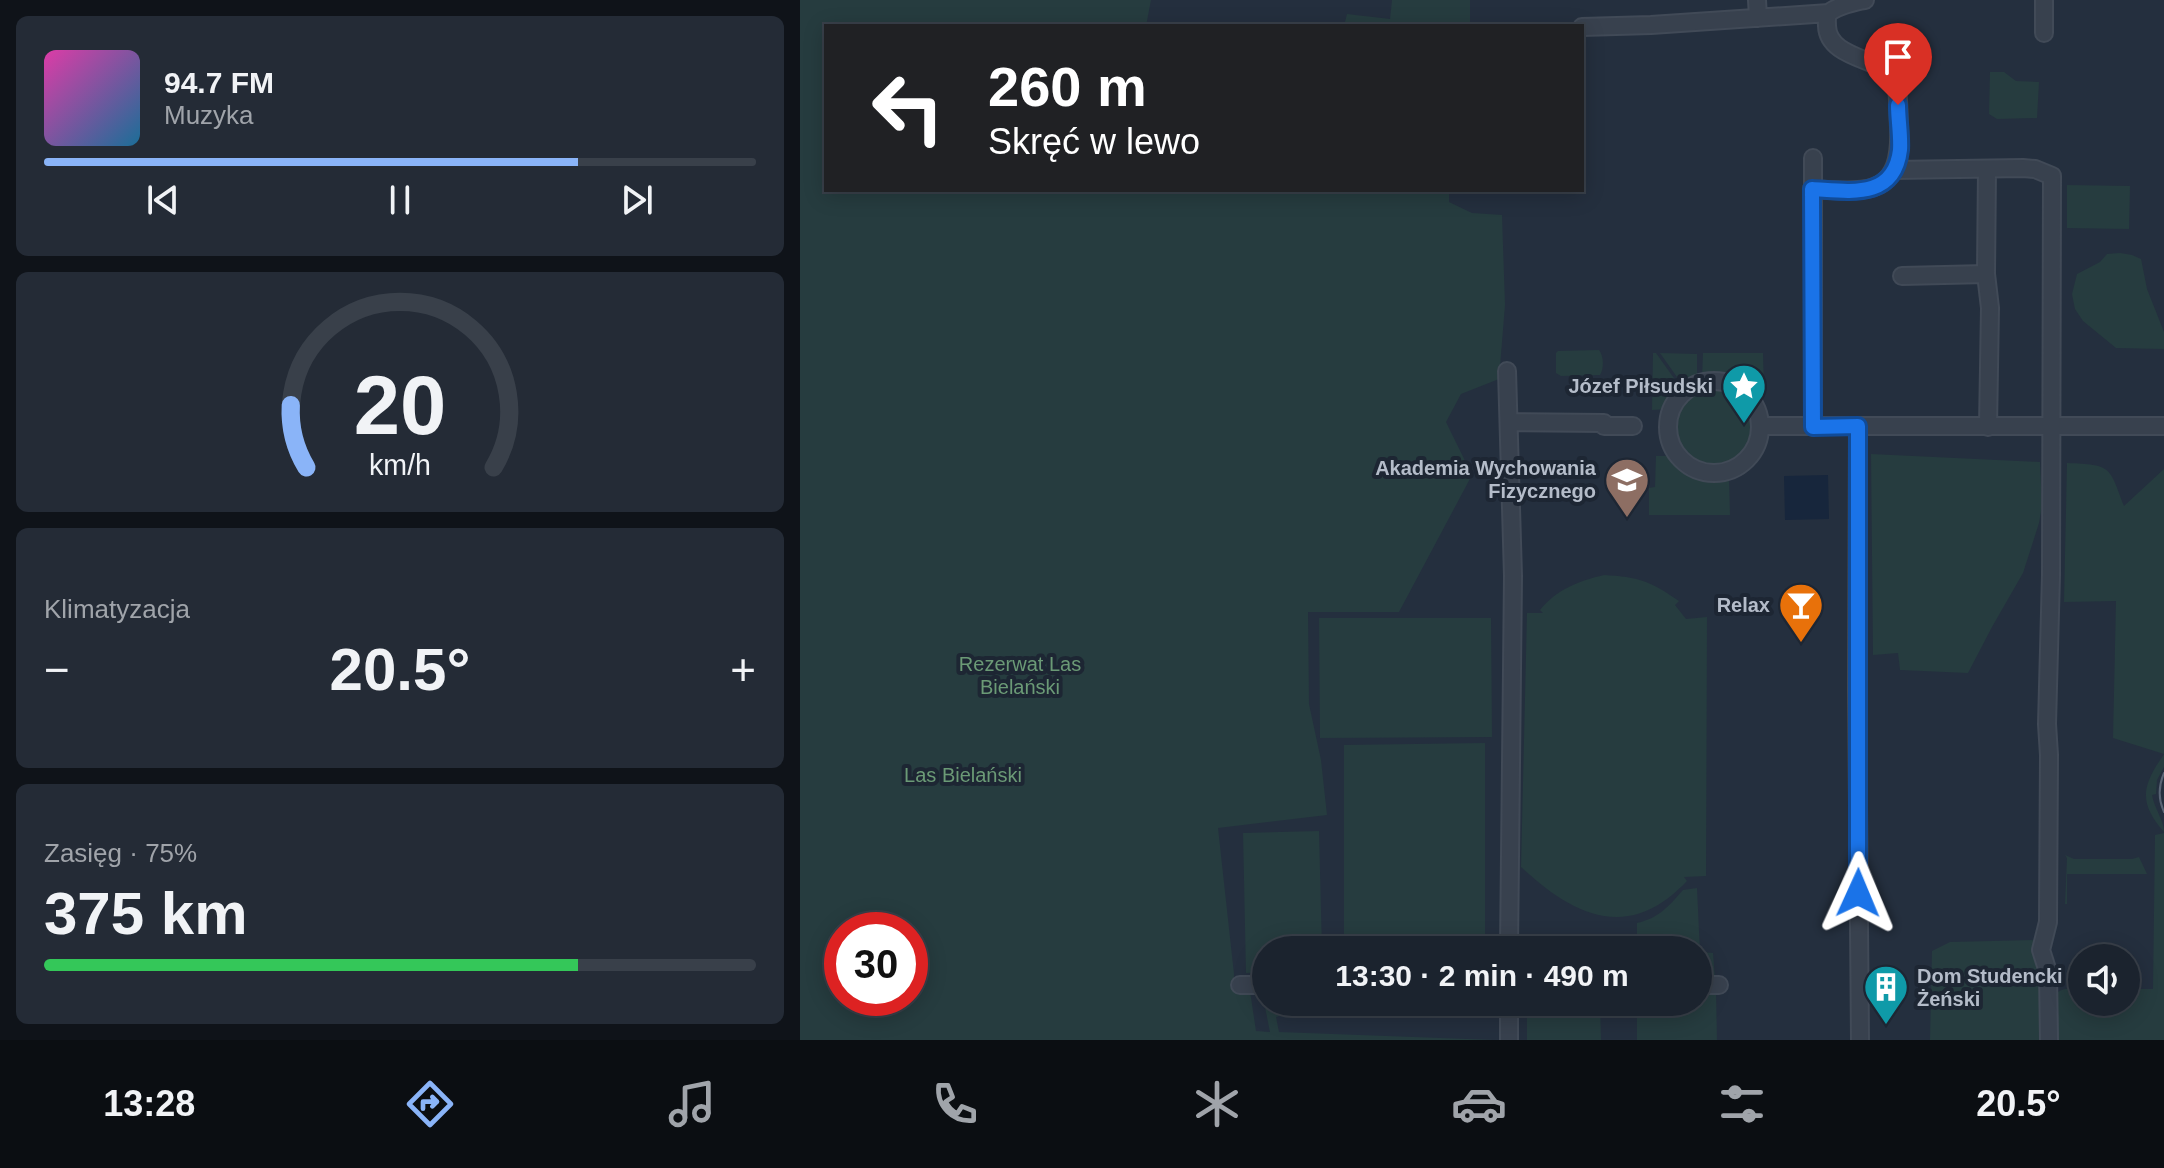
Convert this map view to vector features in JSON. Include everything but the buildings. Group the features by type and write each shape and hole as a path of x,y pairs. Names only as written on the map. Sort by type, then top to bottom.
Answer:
{"street":[{"path":"1757,0 1758,18"},
{"path":"1584,27 1829,13 1865,0"},
{"path":"2044,0 2044,33"},
{"path":"1812,189 1870,190 1887,180 1894,170 1900,150 1895,76 1888,69 1836,46 1827,35 1826,18 1829,13"},
{"path":"1813,158 1813,427"},
{"path":"1987,169 1986,274 1990,308 1988,427"},
{"path":"1894,170 2035,169 2052,176 2048,922 2041,950 2048,972 2049,1040"},
{"path":"1902,276 1986,274"},
{"path":"1507,371 1513,576 1509,936"},
{"path":"1714,381 1728,383 1745,393 1758,412 1760,426 1758,443 1750,457 1737,468 1722,473 1705,473 1690,467 1677,456 1659,426 1687,389 1714,381"},
{"path":"1509,422 1633,426"},
{"path":"1760,426 1988,427 2052,422 2164,426"},
{"path":"1858,426 1860,1040"},
{"path":"1240,985 1252,985"},
{"path":"1712,985 1719,985"},
{"path":"1509,1016 1509,1040"}],"green space":[{"name":"Rezerwat Las Bielański","path":"800,0 1151,0 1146,24 824,24 824,192 1449,192 1449,202 1472,213 1502,215 1505,305 1499,379 1461,394 1446,422 1472,475 1399,612 1308,612 1309,704 1321,760 1327,815 1218,828 1234,974 1233,990 1250,991 1256,1031 1270,1032 1267,1016 1279,1016 1276,1017 1279,1032 1495,1040 800,1040"},
{"path":"1392,0 1470,0 1470,24 1344,24 1347,14 1390,19"},
{"path":"1990,72 2004,72 2016,81 2039,82 2037,118 1997,119 1989,114"},
{"path":"2067,185 2130,186 2129,229 2067,228"},
{"path":"2120,253 2141,259 2147,289 2164,332 2164,349 2116,348 2083,321 2075,309 2072,294 2077,274 2100,262 2107,254"},
{"path":"1599,350 1603,362 1600,375 1561,376 1556,373 1558,351"},
{"path":"1653,353 1681,388 1666,409 1652,410"},
{"path":"1660,353 1697,354 1697,379 1684,387"},
{"path":"1703,353 1763,353 1764,390 1749,391 1727,379 1702,378"},
{"path":"1713,387 1729,390 1742,399 1751,412 1754,428 1751,444 1742,457 1729,466 1713,469 1697,466 1684,457 1675,444 1672,428 1675,412 1684,399 1697,390"},
{"path":"1871,454 2040,462 2042,506 2023,573 1968,673 1900,670 1898,653 1873,655"},
{"path":"1656,456 1672,456 1684,468 1705,478 1729,478 1730,515 1649,515 1649,488 1655,487"},
{"path":"2067,463 2093,465 2107,470 2124,506 2164,469 2164,754 2113,738 2116,601 2064,602"},
{"path":"1604,575 1644,581 1660,589 1679,601 1675,605 1686,619 1707,617 1706,876 1684,877 1687,881 1664,901 1644,912 1625,916 1606,916 1570,904 1521,867 1527,613 1543,613 1540,610 1561,591"},
{"path":"1319,618 1491,618 1492,737 1320,738"},
{"path":"1485,743 1485,936 1344,936 1344,745"},
{"path":"2164,754 2164,767 2157,780 2156,794 2152,795 2164,832 2150,811 2146,793 2151,775"},
{"path":"1319,831 1322,936 1252,936 1252,973 1246,973 1243,833"},
{"path":"2164,833 2164,1040 2054,1040 2054,997 2066,989 2068,1016 2140,1016 2140,989 2153,989 2155,835"},
{"path":"2065,855 2074,859 2139,857 2147,874 2067,874 2065,904"},
{"path":"1697,888 1699,936 1637,936 1637,923 1657,915 1683,890"},
{"path":"2036,940 2042,1040 1930,1040 1932,951 1950,942"},
{"path":"1712,953 1713,953 1715,979 1712,979"},
{"path":"1712,991 1716,991 1717,1040 1637,1040 1637,1016 1712,1016"},
{"path":"1527,1016 1600,1016 1601,1040 1527,1040"}],"water":[{"path":"1828,475 1829,519 1785,520 1784,476"}],"tram line":[{"path":"2164,773 2160,793 2164,812"}],"place":[{"name":"Józef Piłsudski","path":"1744,425"},
{"name":"Akademia Wychowania Fizycznego","path":"1627,519"},
{"name":"Relax","path":"1801,644"},
{"name":"Dom Studencki Żeński","path":"1886,1026"}],"route":[{"path":"1858,893 1858,426 1813,427 1812,189 1870,190 1887,180 1894,170 1900,150 1898,105"}],"park label":[{"name":"Las Bielański","path":"963,775"}]}
